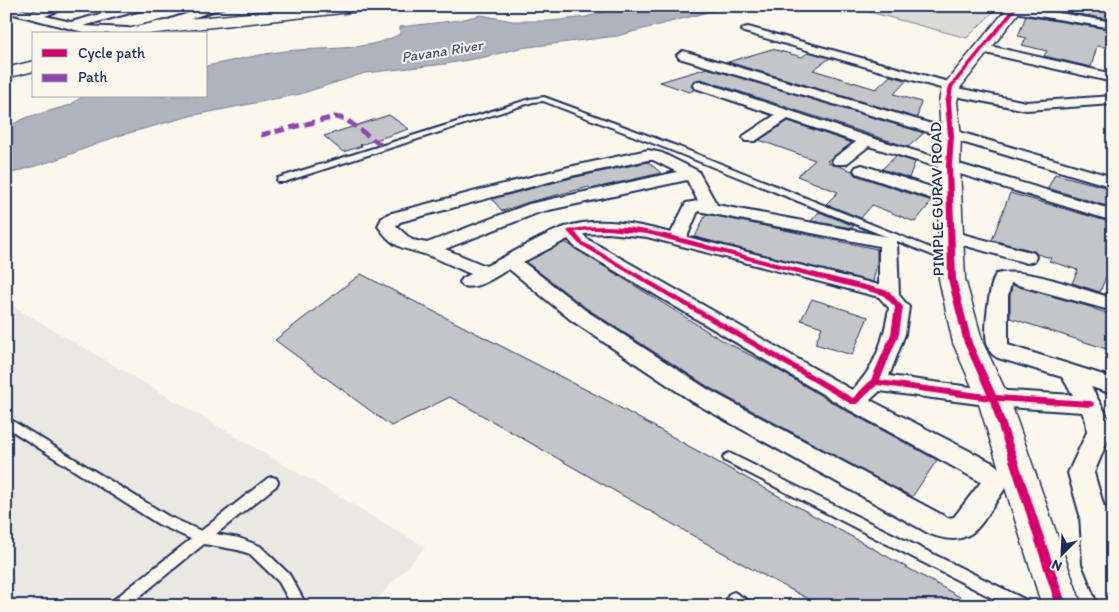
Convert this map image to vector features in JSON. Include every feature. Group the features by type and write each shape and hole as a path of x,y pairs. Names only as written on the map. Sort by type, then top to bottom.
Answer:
{"street":[{"path":"7,9 20,6"},
{"path":"31,16 66,6"},
{"path":"69,26 126,8 144,6"},
{"path":"157,27 222,6"},
{"path":"132,32 157,27 370,6"},
{"path":"950,89 981,48 1016,7 1113,25"},
{"path":"7,9 69,26 105,32"},
{"path":"748,30 950,89 1026,106 1113,100"},
{"path":"981,48 1113,78"},
{"path":"683,55 950,136 1113,182"},
{"path":"6,69 32,62"},
{"path":"6,74 32,67"},
{"path":"700,85 867,141 1113,216"},
{"name":"PIMPLE GURAV ROAD","path":"950,89 948,102 952,279 968,343 993,398 1062,606"},
{"path":"750,138 786,114"},
{"path":"840,161 867,141"},
{"path":"710,208 692,174 657,156 648,155 569,172 394,218 388,222 387,226 391,232 409,247 429,249 478,277 570,231 585,228 614,228 647,232 876,291 889,296 899,307 895,334 875,382 854,402"},
{"path":"862,170 950,199"},
{"path":"429,249 535,208 692,174"},
{"path":"676,240 692,207 710,208 888,242 889,296"},
{"path":"510,261 578,315 701,396 939,526 947,529 960,528 995,483 994,478 984,470 854,402 581,243 570,231"},
{"path":"951,247 1027,257"},
{"path":"1113,305 1020,278 1003,278 998,296 997,345 999,349 1113,386"},
{"path":"1070,372 1098,421 1099,432 1081,473 1103,518 1098,564 1113,603"},
{"path":"875,382 993,398 1090,404"}],"lane":[{"path":"281,180 532,100 544,99 676,149 951,247"},
{"path":"6,421 163,520 203,538 239,544 255,550 284,578 300,606"},
{"path":"729,458 1022,606"},
{"path":"117,606 272,482"}],"shaded area":[{"path":"847,6 999,6 967,38"},
{"path":"6,302 425,547 371,606 6,606"}],"water":[{"name":"Pavana River","path":"625,6 731,6 617,36 520,48 445,64 365,73 300,94 190,116 118,136 55,160 6,175 6,127 28,117 70,105 80,98 208,98 208,66 276,52 344,48 373,44 400,34 400,27 460,20 481,15 512,21 551,21 586,17"}],"building":[{"path":"1031,6 1071,11 1073,6 1113,6 1113,20"},
{"path":"1026,16 1113,30 1113,48 1097,46 1091,67 1044,56 1047,51 1022,45 1027,38 1018,36"},
{"path":"772,49 802,57 809,52 830,58 813,70 876,89 890,76 907,80 894,94 921,102 917,118 728,62"},
{"path":"707,68 924,133 908,147 701,79 693,81 691,86 694,90 689,92 660,82"},
{"path":"389,115 409,129 343,152 324,136"},
{"path":"788,121 852,143 827,161 832,165 852,171 855,175 932,201 915,222 872,205 861,218 826,204 838,192 797,176 815,160 759,140"},
{"path":"896,156 915,162 909,178 882,169"},
{"path":"648,162 661,173 591,189 589,187 502,211 492,199 571,178"},
{"path":"1055,174 1113,189 1113,208 1048,188"},
{"path":"1010,193 1113,223 1113,258 1100,292 1072,283 1078,270 1049,261 1051,258 1037,254 1034,251 992,240"},
{"path":"819,212 854,226 852,228 811,221"},
{"path":"706,214 877,249 877,263 873,282 695,237"},
{"path":"565,242 720,339 937,460 912,497 710,388 586,308 526,262"},
{"path":"361,274 608,401 976,606 822,606 748,567 450,397 391,426 275,340"},
{"path":"1012,285 1113,315 1113,351 1010,318"},
{"path":"812,299 868,317 852,355 815,344 822,327 801,320"}],"marked path":[{"path":"261,135 335,117 345,119 385,148"}],"cycle path":[{"path":"1017,6 951,87 948,102 951,136 949,166 952,279 968,343 993,398 1062,606"},
{"path":"875,382 854,402 581,243 570,231 599,228 647,232 886,293 899,307 895,334 875,382 993,398 1090,404"}]}
